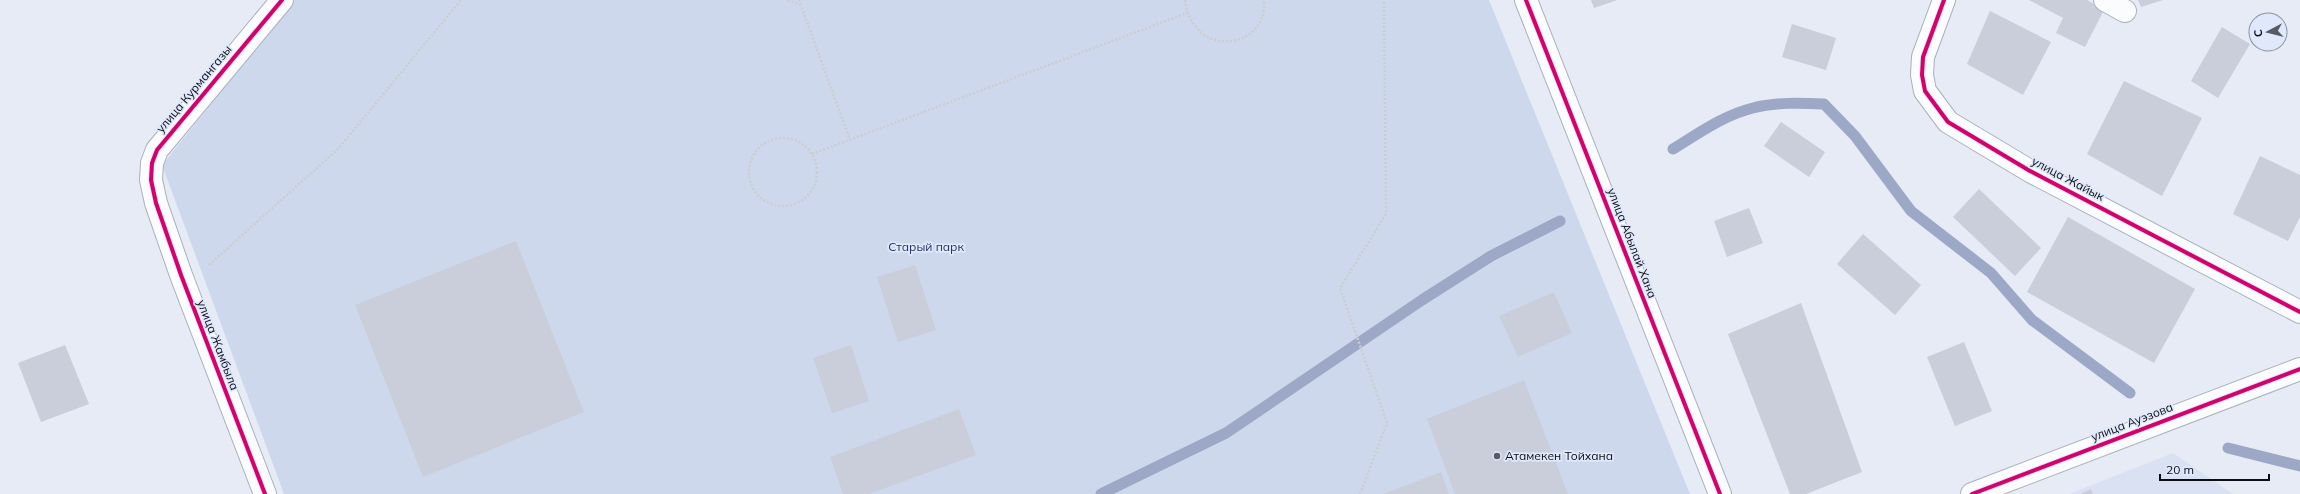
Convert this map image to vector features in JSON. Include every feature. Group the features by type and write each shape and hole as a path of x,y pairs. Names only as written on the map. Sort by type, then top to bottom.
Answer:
{"street":[{"name":"улица Курмангазы","path":"156,203 151,180 152,163 157,150 282,0"},
{"name":"улица Абылай Хана","path":"1526,0 1720,494"},
{"name":"улица Жайык","path":"1944,0 1923,57 1922,75 1925,91 1948,122 2030,171 2300,312"},
{"path":"2105,0 2125,10"},
{"name":"улица Жамбыла","path":"156,203 181,275 266,494"},
{"name":"улица Ауэзова","path":"1972,494 2300,369"}],"path":[{"path":"181,275 206,268 338,149 462,0"},
{"path":"788,0 800,5"},
{"path":"799,0 850,140"},
{"path":"1185,0 1187,13 1193,24 1207,37 1225,42 1237,40 1248,35 1257,26 1263,15 1264,0"},
{"path":"1360,494 1387,423 1340,288 1386,214 1384,0"},
{"path":"812,154 1187,13"},
{"path":"785,137 796,140 805,146 812,154 816,166 817,177 813,188 802,200 786,206 774,205 764,201 755,193 750,182 750,161 756,151 764,143 785,137"}],"shaded area":[{"path":"2173,453 2233,494 2069,494"}],"green space":[{"name":"Старый парк","path":"294,0 1489,0 1690,494 284,494 162,165"}],"building":[{"path":"1591,0 1617,0 1594,8"},
{"path":"2029,0 2087,0 2104,10 2085,47 2056,33 2063,18"},
{"path":"2138,0 2163,0 2141,7"},
{"path":"1990,11 2051,42 2023,95 1967,64"},
{"path":"1792,24 1836,38 1826,70 1782,57"},
{"path":"2222,27 2248,43 2248,47 2218,98 2191,81"},
{"path":"2124,81 2202,118 2162,196 2087,154"},
{"path":"1781,122 1825,152 1809,177 1764,146"},
{"path":"2260,156 2300,175 2300,217 2288,241 2233,214"},
{"path":"1979,189 2041,248 2015,276 1953,217"},
{"path":"1749,208 1763,243 1727,257 1714,221"},
{"path":"2068,217 2195,289 2154,363 2027,292"},
{"path":"1863,234 1921,285 1895,315 1837,264"},
{"path":"516,241 584,412 423,477 355,305"},
{"path":"915,265 936,330 898,342 877,277"},
{"path":"1554,292 1572,333 1518,357 1499,316"},
{"path":"1801,303 1862,472 1806,494 1790,494 1728,334"},
{"path":"1964,342 1992,411 1955,426 1927,357"},
{"path":"65,345 89,404 41,422 18,363"},
{"path":"851,345 869,401 832,413 813,358"},
{"name":"Атамекен Тойхана","path":"1524,380 1568,494 1455,494 1427,419"},
{"path":"959,409 976,455 869,494 843,494 830,457"},
{"path":"1441,472 1449,494 1383,494"},
{"path":"2091,489 2093,494 2080,494"}],"waterway":[{"path":"1673,149 1712,125 1742,111 1762,106 1780,104 1824,104 1855,136 1911,211 1991,273 2032,320 2130,393"},
{"path":"1101,494 1226,433 1422,300 1491,256 1560,221"},
{"path":"2228,448 2300,466"}],"cycle path":[{"path":"265,494 181,275 156,203 151,180 152,163 157,150 282,0"},
{"path":"1526,0 1720,494"},
{"path":"1944,0 1923,57 1922,75 1925,91 1948,122 2030,171 2300,312"},
{"path":"1972,494 2300,369"}],"place":[{"name":"Атамекен Тойхана","path":"1497,456"}]}
